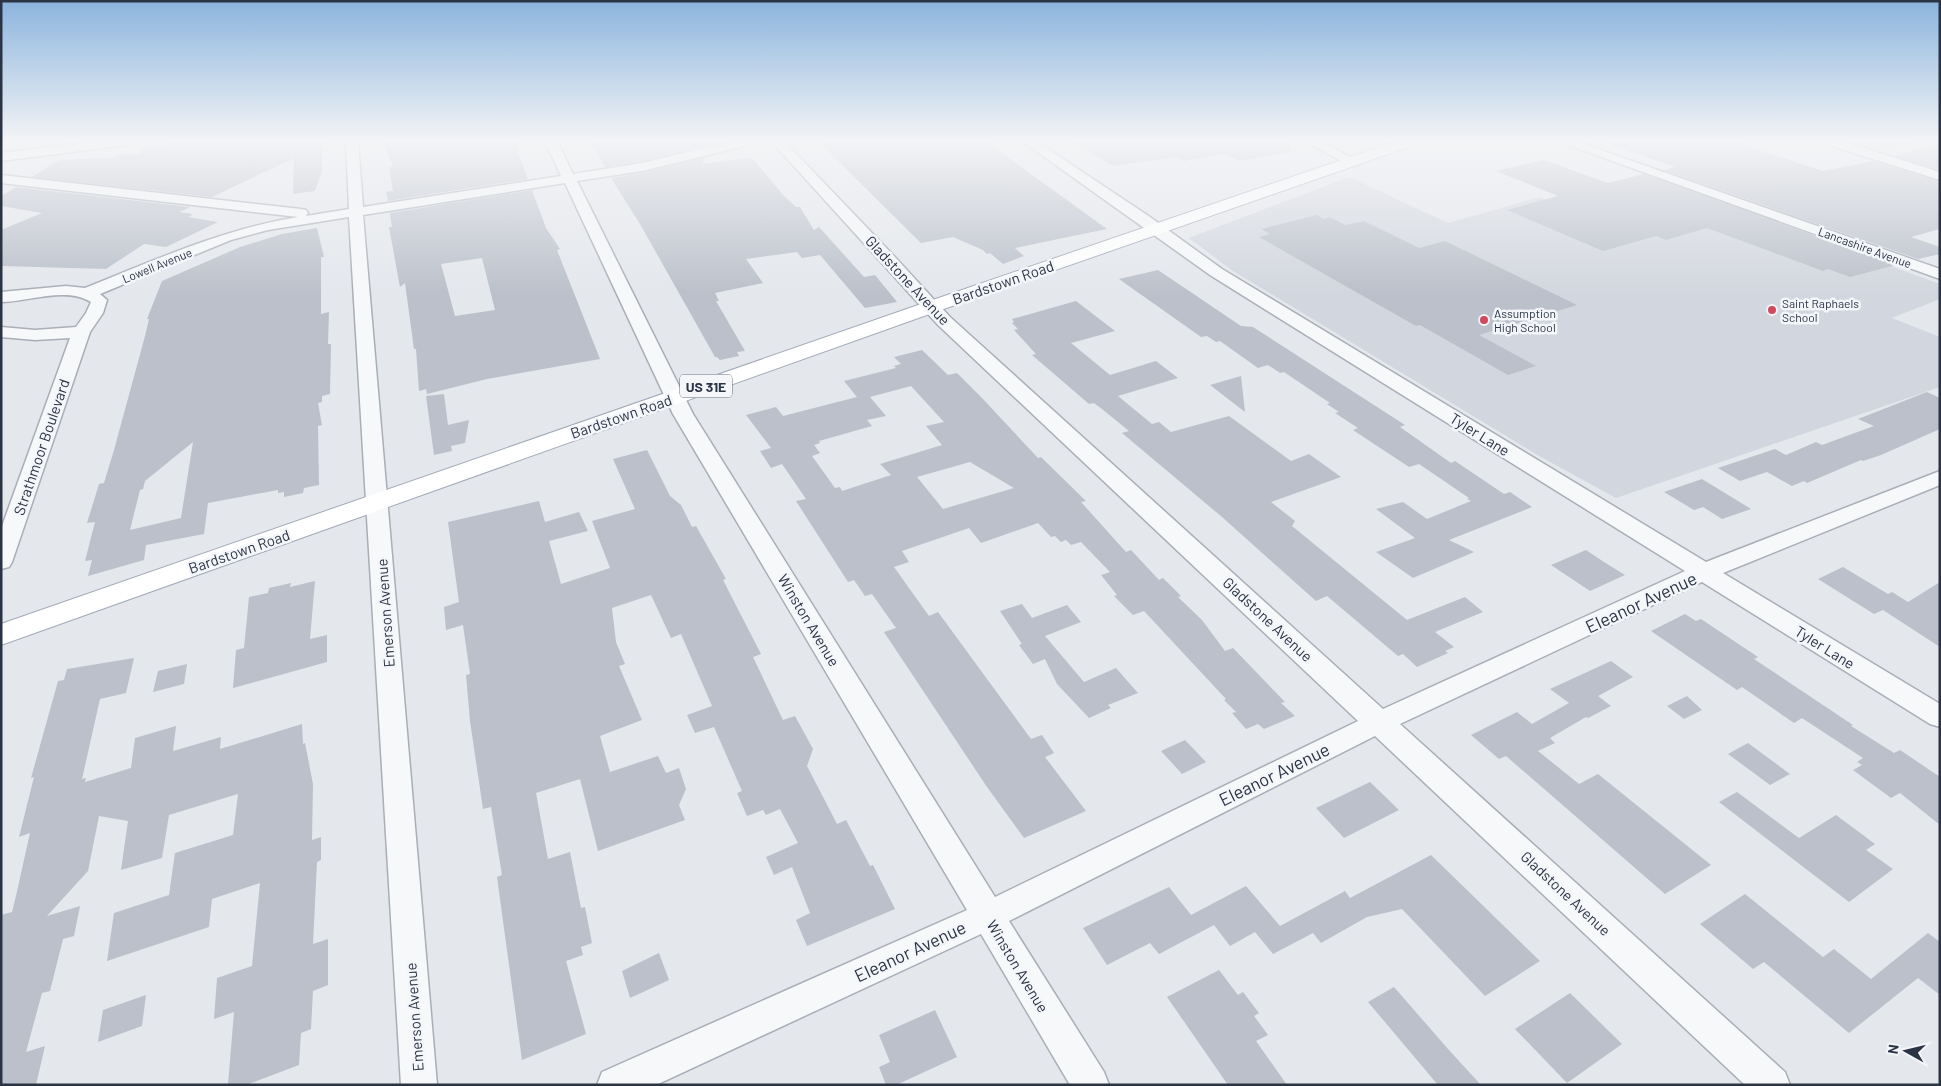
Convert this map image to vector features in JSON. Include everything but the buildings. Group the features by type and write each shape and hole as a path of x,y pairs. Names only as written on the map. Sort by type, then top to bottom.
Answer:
{"main road":[{"name":"Bardstown Road","path":"1,634 931,307 1266,192"}],"street":[{"path":"120,192 245,206 345,213"},
{"name":"Emerson Avenue","path":"347,192 345,213 373,422 376,502 419,1085"},
{"name":"Lowell Avenue","path":"3,300 52,292 88,293 226,237 267,226 485,192"},
{"name":"Winston Avenue","path":"574,192 683,414 1091,1085"},
{"name":"Gladstone Avenue","path":"825,192 911,282 931,307 1772,1085"},
{"name":"Tyler Lane","path":"1102,192 1216,272 1940,717"},
{"name":"Lancashire Avenue","path":"1707,192 1940,274"},
{"name":"Lowell Avenue","path":"226,237 250,221 251,212 245,206"},
{"path":"1,332 34,335 81,332 98,307 99,300 88,293"},
{"name":"Strathmoor Boulevard","path":"1,562 81,332"},
{"name":"Eleanor Avenue","path":"615,1085 988,916 1380,722 1548,646 1703,572 1940,477"}],"shaded area":[{"name":"Assumption High School","path":"1310,192 1381,192 1448,223 1540,197 1615,228 1709,200 1940,284 1940,299 1892,318 1940,337 1940,387 1616,498 1541,457 1233,271 1189,238"}],"place":[{"name":"Saint Raphaels School","path":"1772,310"},
{"name":"Assumption High School","path":"1484,320"}]}
